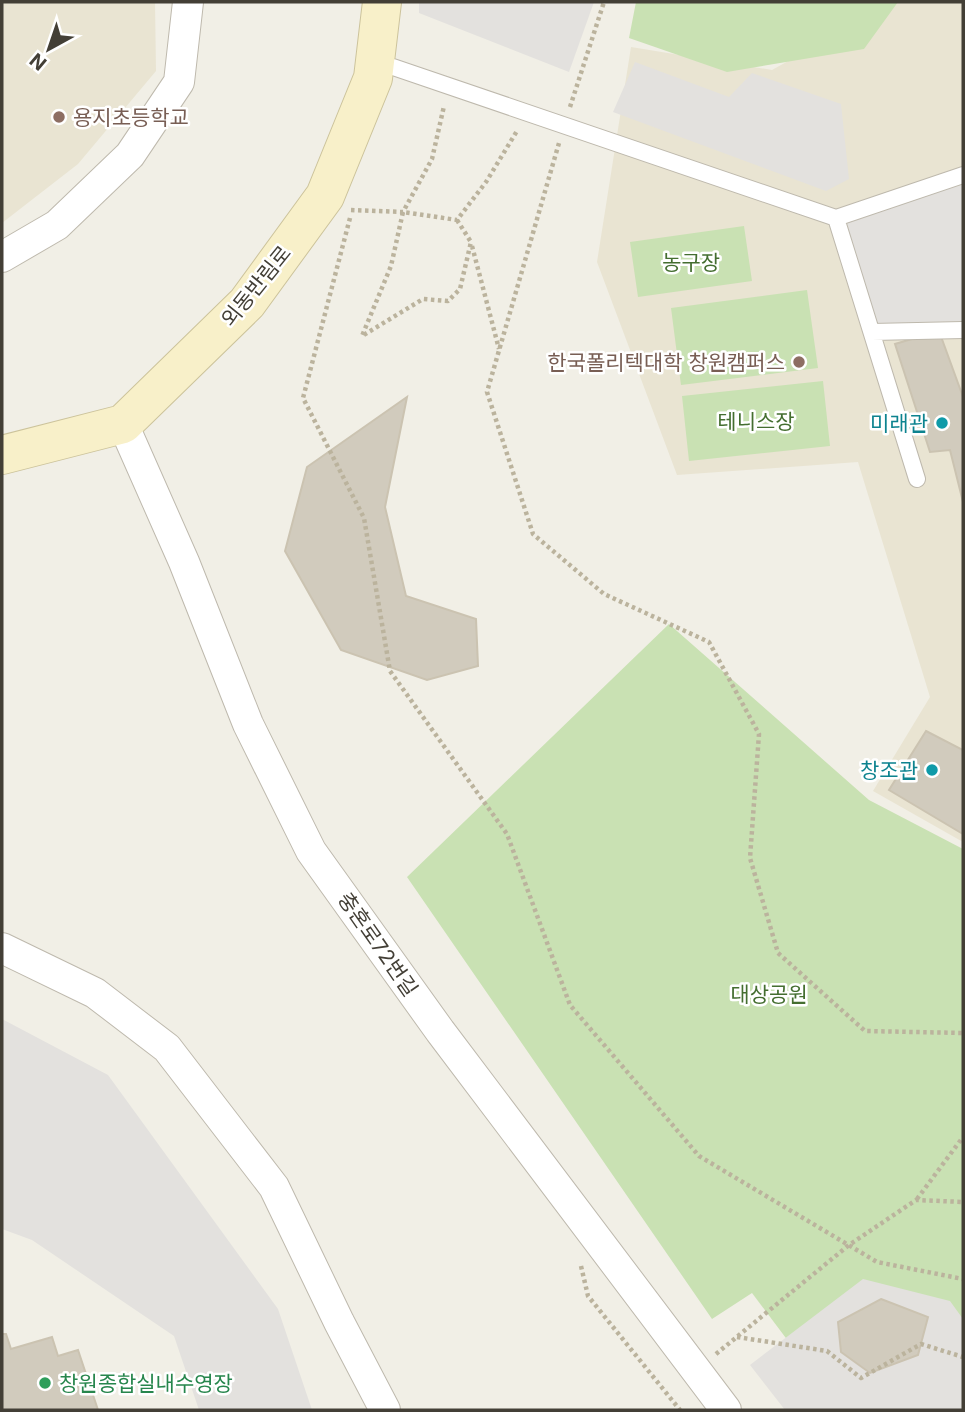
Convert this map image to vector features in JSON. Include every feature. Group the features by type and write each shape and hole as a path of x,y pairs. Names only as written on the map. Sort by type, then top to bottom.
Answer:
{"main road":[{"name":"외동반림로","path":"2,455 123,424 247,303 324,197 373,78 382,2"}],"street":[{"path":"2,257 57,225 130,155 179,82 188,2"},
{"name":"충혼로72번길","path":"123,424 184,562 248,724 312,851 440,1031 726,1410"},
{"path":"2,948 94,993 167,1048 274,1187 385,1410"}],"lane":[{"path":"393,67 836,218 963,174"},
{"path":"836,218 917,479"},
{"path":"872,332 963,330"}],"path":[{"path":"604,2 487,392 533,534 604,594 709,642 758,734 751,858 778,953 865,1031 963,1032"},
{"path":"448,85 432,159 403,212 391,266 362,336 423,299 448,300 460,289 471,242"},
{"path":"457,220 486,182 528,112"},
{"path":"499,350 471,242 457,220 403,212 352,210 303,398 364,518 390,671 507,834 570,1005 699,1156 877,1262 963,1279"},
{"path":"695,1370 849,1245 916,1200 963,1137"},
{"path":"916,1200 963,1202"},
{"path":"579,1257 587,1296 680,1410"},
{"path":"736,1337 827,1351 861,1378 921,1344 963,1357"}],"shaded area":[{"name":"용지초등학교","path":"2,2 155,2 156,71 78,164 2,223"},
{"path":"419,2 594,2 569,72 419,13"},
{"name":"한국폴리텍대학 창원캠퍼스","path":"882,2 963,2 963,842 873,791 930,697 858,462 677,475 597,262 631,47 772,70 880,10"},
{"path":"635,62 729,97 752,73 841,104 849,179 826,191 613,112"},
{"path":"963,175 963,330 872,332 836,218"},
{"path":"2,1019 108,1075 278,1309 312,1410 199,1410 174,1336 32,1240 2,1229"},
{"path":"863,1279 950,1301 963,1319 963,1410 785,1410 750,1365"}],"green space":[{"path":"636,2 898,2 864,49 727,72 629,38"},
{"name":"농구장","path":"744,226 752,281 638,297 630,242"},
{"path":"807,290 818,368 681,385 671,308"},
{"name":"테니스장","path":"823,381 830,446 689,461 682,396"},
{"name":"대상공원","path":"669,624 869,800 963,849 963,1410 840,1410 752,1293 712,1319 407,877"}],"building":[{"name":"미래관","path":"939,331 963,397 963,502 950,450 930,452 895,344"},
{"path":"407,397 385,507 406,596 476,619 478,666 427,680 341,650 285,551 307,467"},
{"name":"창조관","path":"926,731 963,750 963,834 889,790"},
{"path":"881,1299 928,1317 918,1355 870,1373 841,1352 838,1322"},
{"name":"창원종합실내수영장","path":"2,1334 6,1334 11,1349 52,1337 58,1356 78,1350 98,1410 2,1410"}],"place":[{"name":"용지초등학교","path":"59,117"},
{"name":"한국폴리텍대학 창원캠퍼스","path":"799,362"},
{"name":"미래관","path":"942,423"},
{"name":"창조관","path":"932,770"},
{"name":"창원종합실내수영장","path":"45,1383"}]}
